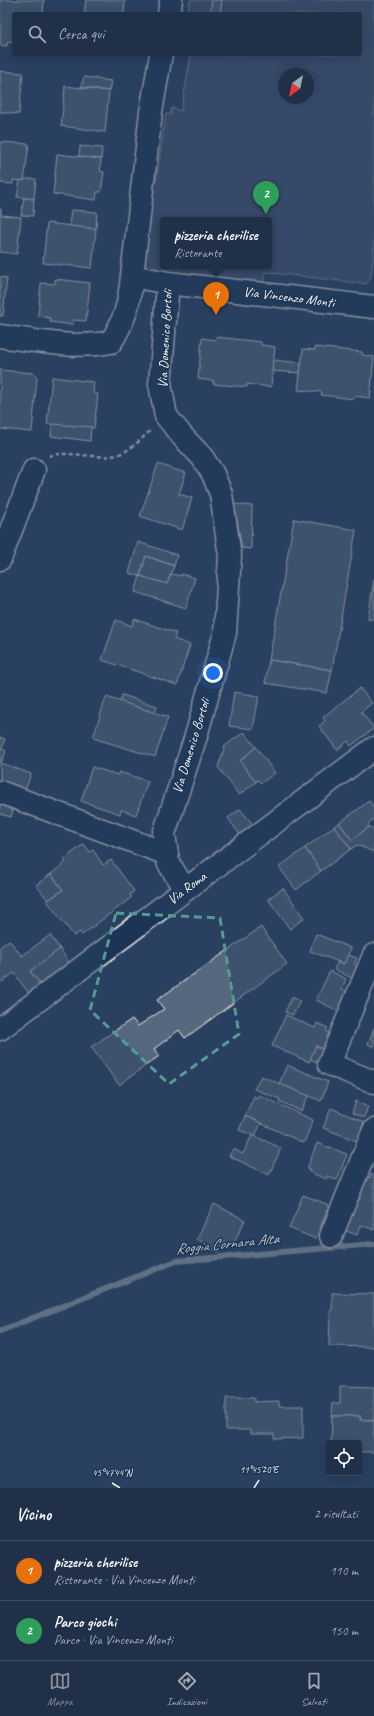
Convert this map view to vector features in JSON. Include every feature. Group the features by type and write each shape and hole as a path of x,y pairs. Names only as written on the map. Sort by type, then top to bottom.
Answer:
{"street":[{"path":"169,12 172,0"},
{"path":"0,336 69,344 94,345 111,342 122,324 129,302 151,112 161,56"},
{"name":"Via Vincenzo Monti","path":"132,276 168,283 374,307"},
{"name":"Via Domenico Bortoli","path":"168,283 160,384 166,416 202,457 213,474 221,494 230,556 225,633 196,736 164,834 168,862 185,890"},
{"path":"0,558 34,470"},
{"name":"Via Roma","path":"0,1029 374,748"},
{"path":"0,792 167,854"},
{"path":"374,955 329,1064 374,1082"},
{"path":"331,1236 374,1130"}],"path":[{"path":"34,470 45,457 57,453 103,456 124,453 166,416"}],"highlighted area":[{"path":"116,913 220,918 239,1034 169,1084 90,1010"}],"shaded area":[{"path":"190,0 374,0 374,248 371,277 366,284 265,272 262,292 143,270 152,182 156,181 166,114 170,115 172,108 181,111 191,56 362,56 362,12 187,12"}],"building":[{"path":"0,0 44,0 43,12 12,12 12,42 8,41 7,46 0,45"},
{"path":"86,0 125,0 124,12 84,12"},
{"path":"212,0 222,0 220,12 210,12"},
{"path":"0,71 23,73 19,114 0,112"},
{"path":"84,77 111,81 109,91 81,87"},
{"path":"65,86 109,91 105,132 61,126"},
{"path":"0,142 29,144 24,181 13,180 13,184 0,183"},
{"path":"80,146 102,148 101,159 79,157"},
{"path":"57,154 101,159 100,171 104,172 101,192 97,192 96,200 53,194"},
{"path":"25,179 36,179 34,199 17,197 20,180 24,181"},
{"path":"24,198 34,199 33,216 21,215"},
{"path":"0,209 1,215 21,217 17,254 0,252"},
{"path":"71,210 97,212 96,229 69,226"},
{"path":"47,223 96,229 92,268 43,263"},
{"path":"0,277 7,278 3,316 0,316"},
{"path":"55,279 90,283 86,321 73,320 73,325 50,322 50,318 38,316 41,283 55,284"},
{"path":"216,337 261,342 261,345 275,347 271,387 247,384 247,387 213,384 214,381 198,379 202,338 215,340"},
{"path":"315,347 362,352 362,355 374,357 370,398 354,396 354,399 321,395 322,392 298,390 303,349 315,350"},
{"path":"273,360 301,363 300,373 272,371"},
{"path":"0,370 33,373 37,378 32,432 0,429"},
{"path":"52,377 94,382 93,393 98,394 94,428 47,424"},
{"path":"52,424 91,427 90,441 51,436"},
{"path":"158,464 186,473 179,494 192,498 182,530 140,516"},
{"path":"234,504 252,506 251,549 242,548"},
{"path":"294,519 356,530 332,670 269,660"},
{"path":"138,542 177,555 174,566 146,556 140,576 129,573"},
{"path":"146,556 174,566 167,584 140,576"},
{"path":"171,574 181,576 181,574 195,578 186,608 135,592 140,576 167,584"},
{"path":"374,579 374,619 368,619"},
{"path":"134,619 176,633 174,639 190,645 177,685 102,660 116,620 132,626"},
{"path":"269,660 332,670 327,693 265,683"},
{"path":"360,688 372,703 361,712 374,728 351,746 348,741 337,750 319,726 325,721 323,717"},
{"path":"234,692 259,696 253,729 229,726"},
{"path":"122,695 157,706 155,713 120,702"},
{"path":"106,697 168,717 155,757 93,738"},
{"path":"244,732 256,747 240,761 256,782 239,795 218,767 225,746"},
{"path":"0,737 5,739 2,749 0,748"},
{"path":"256,747 275,773 261,783 258,780 256,782 240,761"},
{"path":"0,748 6,751 1,763 31,774 23,796 0,782"},
{"path":"92,767 118,775 119,772 148,781 136,815 121,810 120,814 81,801"},
{"path":"0,801 11,804 9,809 13,811 11,817 0,814"},
{"path":"369,801 374,808 374,819 368,824 369,827 352,840 339,823"},
{"path":"240,809 256,828 243,839 228,818"},
{"path":"339,823 352,840 369,827 374,829 374,852 357,845 351,849 334,826"},
{"path":"334,826 351,849 321,871 305,848"},
{"path":"84,844 90,852 93,850 103,865 111,860 134,891 130,895 132,897 82,935 80,932 74,936 47,901 63,890 51,874 66,862 64,859"},
{"path":"305,848 321,871 296,890 279,867"},
{"path":"51,874 63,890 48,900 36,885"},
{"path":"283,888 304,918 290,929 268,899"},
{"path":"261,927 287,964 185,1038 179,1030 154,1049 159,1056 119,1085 91,1047 132,1019 138,1026 164,1009 157,1000"},
{"path":"316,934 351,948 344,964 310,951"},
{"path":"50,935 60,949 30,971 42,986 30,995 14,973 2,982 0,980 0,947 9,940 22,956"},
{"path":"60,949 71,965 42,986 30,971"},
{"path":"348,955 357,958 354,964 365,970 359,982 334,969 338,962 344,964"},
{"path":"330,971 346,979 342,989 353,994 344,1014 316,1000"},
{"path":"292,997 300,1001 293,1015 285,1012"},
{"path":"286,1015 315,1028 317,1023 328,1028 326,1031 332,1034 325,1050 316,1046 309,1062 272,1046"},
{"path":"374,1028 374,1047 368,1044"},
{"path":"316,1046 325,1050 320,1063 310,1059"},
{"path":"287,1065 328,1082 321,1101 279,1084"},
{"path":"261,1076 309,1096 301,1111 279,1101 280,1099 254,1089"},
{"path":"259,1095 313,1120 304,1143 245,1116 254,1096 257,1098"},
{"path":"356,1101 368,1106 364,1118 352,1113"},
{"path":"331,1108 364,1122 357,1141 323,1128"},
{"path":"245,1116 261,1123 255,1136 239,1130"},
{"path":"252,1135 281,1148 269,1175 229,1156 233,1149 243,1154"},
{"path":"317,1143 347,1154 337,1180 327,1176 326,1179 309,1172 310,1169 307,1169"},
{"path":"371,1174 374,1176 374,1230 361,1225 357,1235 344,1230 356,1200 359,1200 363,1188 360,1187 365,1176 370,1178"},
{"path":"303,1195 329,1205 316,1239 289,1228"},
{"path":"214,1204 245,1220 233,1245 224,1241 219,1252 204,1245 205,1243 197,1239"},
{"path":"332,1293 374,1294 374,1347 329,1346"},
{"path":"340,1386 374,1387 374,1420 360,1420 360,1416 332,1416 333,1403 340,1403"},
{"path":"226,1398 254,1398 254,1402 279,1401 279,1406 303,1406 303,1438 274,1439 274,1434 251,1434 251,1430 226,1430"},
{"path":"332,1416 360,1416 360,1420 374,1420 374,1452 362,1452 362,1440 331,1440"}],"waterway":[{"name":"Roggia Cornara Alta","path":"0,1331 176,1261 374,1244"}],"place":[{"name":"Parco giochi","path":"266,214"},
{"name":"pizzeria cherilise","path":"216,315"}]}
